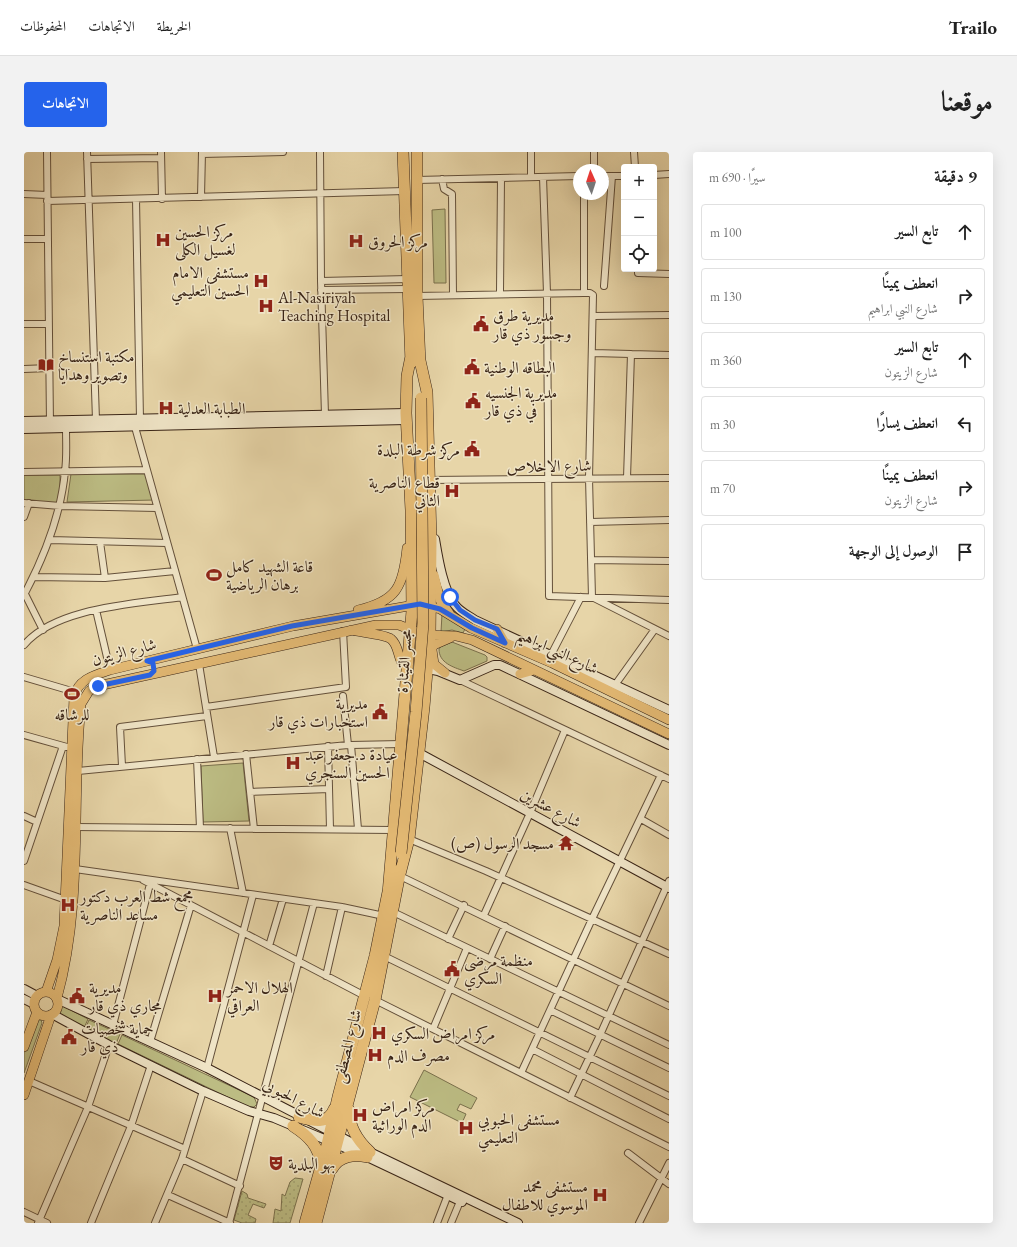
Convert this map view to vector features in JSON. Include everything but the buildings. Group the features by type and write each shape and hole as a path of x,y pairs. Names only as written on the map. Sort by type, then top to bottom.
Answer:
{"highway":[{"path":"400,875 409,839 427,668 431,645 431,551 427,392 415,356 404,191 403,152"},
{"path":"411,288 417,180 417,152"},
{"path":"388,894 411,631 411,510 406,416 406,384 415,356"},
{"name":"مجسر القيثارة","path":"399,853 417,622 417,398 415,356"},
{"path":"412,570 415,575 421,576 427,575 430,570"},
{"path":"399,853 400,875"},
{"path":"388,894 399,853"},
{"name":"شارع المصطفى","path":"333,1138 349,1101 388,914 400,875"},
{"name":"شارع المصطفى","path":"314,1223 333,1138 338,1097 384,956 388,914 388,894"},
{"path":"300,1117 313,1121 326,1119 332,1112 338,1097"},
{"path":"349,1101 350,1124 369,1155"},
{"path":"293,1126 305,1134 315,1146 324,1174 335,1163 343,1158 355,1155 369,1155"}],"main road":[{"path":"292,626 367,608 382,603 393,595 401,582 405,565 411,510"},
{"path":"431,551 440,600 451,615"},
{"name":"شارع الزيتون","path":"75,692 89,677 110,670 292,626 388,610 412,604"},
{"name":"شارع النبي ابراهيم","path":"412,604 431,605 472,628 552,663 669,720"},
{"name":"شارع الزيتون","path":"57,998 71,932 75,869 81,704 89,691 98,686 346,630 390,624 399,625 411,631"},
{"path":"497,629 505,643"},
{"path":"346,630 389,638 396,645 402,663 408,667"},
{"name":"شارع النبي ابراهيم","path":"411,631 431,645 459,636 472,640 668,731"},
{"path":"431,645 432,659 439,669 445,674"},
{"path":"174,655 169,659 169,662 172,667 177,669"},
{"path":"147,661 153,663 155,666 154,671 150,675"},
{"path":"520,674 534,670"},
{"path":"24,1047 36,1004 46,992 61,943 66,900 67,747 75,692"},
{"path":"24,1094 52,1015 58,1006 57,998 46,992"},
{"path":"36,1004 44,1016 52,1015"}],"street":[{"path":"47,152 50,425"},
{"path":"87,152 96,420"},
{"path":"202,197 202,153 283,152"},
{"path":"320,152 321,290 325,414"},
{"path":"531,152 531,177"},
{"path":"594,152 594,164"},
{"path":"634,152 635,164"},
{"path":"87,159 161,155 162,199"},
{"path":"657,175 669,174"},
{"path":"417,180 573,176"},
{"path":"604,286 612,176 621,176"},
{"path":"543,177 547,293 547,479 549,596 669,600"},
{"path":"500,293 501,178"},
{"path":"442,179 444,188 452,194 453,295"},
{"path":"47,201 162,199 404,191"},
{"path":"24,194 47,194"},
{"path":"136,199 140,419"},
{"path":"584,200 584,292"},
{"path":"24,239 47,239"},
{"path":"638,272 669,274"},
{"path":"321,281 411,288 453,295 584,292 593,295 594,316 589,478 592,597"},
{"path":"321,290 411,288"},
{"path":"594,316 669,315"},
{"path":"24,324 48,324"},
{"path":"593,353 669,355"},
{"path":"627,478 631,354"},
{"path":"24,369 49,368"},
{"path":"24,429 96,420 325,414 406,416"},
{"path":"24,421 66,428 135,427 406,416"},
{"path":"135,427 197,649"},
{"path":"43,630 24,593 50,540 60,506 65,471 66,428"},
{"path":"24,472 146,470"},
{"name":"شارع الاخلاص","path":"429,480 669,478"},
{"path":"24,517 26,503 60,506 157,508"},
{"path":"430,517 444,577 454,604 460,610 475,620 669,710"},
{"path":"590,522 669,520"},
{"path":"50,540 167,543"},
{"path":"100,542 105,578"},
{"path":"591,560 669,561"},
{"path":"33,577 105,578 175,570"},
{"path":"24,645 43,630 72,617 96,610 182,597"},
{"path":"551,655 581,597"},
{"path":"592,597 669,636"},
{"path":"96,610 110,670"},
{"path":"615,685 655,629"},
{"path":"206,707 346,687 346,630"},
{"path":"199,664 214,757"},
{"path":"460,680 497,664 669,745"},
{"path":"408,667 427,668 460,680 669,779"},
{"path":"24,677 75,692"},
{"path":"343,696 350,745 358,829"},
{"path":"122,766 120,727 207,716"},
{"path":"484,915 530,813 565,730"},
{"path":"24,735 67,747 37,822 27,842 24,861"},
{"path":"78,771 328,746 401,744"},
{"path":"328,746 330,829"},
{"name":"شارع عشرين","path":"419,753 621,862 668,885"},
{"path":"246,754 254,829"},
{"path":"197,759 200,828"},
{"path":"521,1073 573,959 621,862 661,775"},
{"path":"250,792 329,789"},
{"path":"24,816 37,822"},
{"path":"641,820 669,835"},
{"path":"76,827 393,830"},
{"path":"230,828 243,893"},
{"path":"409,839 501,878 669,954"},
{"path":"75,869 388,914 448,939 669,1045"},
{"path":"400,875 669,1006"},
{"path":"138,878 326,976 669,1147"},
{"path":"113,1025 150,884"},
{"path":"24,885 66,900"},
{"path":"570,1098 582,1075 668,885"},
{"path":"207,1068 253,895"},
{"path":"269,946 283,899"},
{"path":"168,1195 230,1223 257,1113 314,903"},
{"path":"150,1042 191,905"},
{"path":"448,939 464,905"},
{"path":"326,976 342,908"},
{"path":"490,959 505,926"},
{"path":"433,1029 467,948"},
{"path":"384,956 669,1096"},
{"path":"24,989 36,1004"},
{"name":"شارع الحبوبي","path":"57,998 207,1068 300,1117 333,1138"},
{"path":"24,999 36,1004"},
{"path":"550,1010 669,1068"},
{"path":"52,1015 203,1091 257,1113 333,1138 449,1193 505,1223"},
{"path":"39,1221 88,1107 109,1045"},
{"path":"532,1049 669,1119"},
{"path":"91,1223 131,1126 151,1065"},
{"path":"29,1081 185,1149"},
{"path":"155,1223 182,1159 203,1091"},
{"path":"628,1153 669,1184"},
{"path":"182,1159 240,1186"},
{"path":"640,1223 669,1163"},
{"path":"437,1223 449,1193"},
{"path":"451,1223 461,1199"},
{"path":"461,1199 518,1223"},
{"path":"24,1212 39,1221 47,1223"}],"green space":[{"path":"445,209 446,283 434,283 432,210"},
{"path":"71,474 146,474 155,500 67,502"},
{"path":"24,475 60,475 60,503 24,501"},
{"path":"442,614 465,629 463,633 452,630 441,632"},
{"path":"452,642 485,655 487,657 487,661 464,671 447,664 441,658 439,649 440,647"},
{"path":"243,763 249,821 203,822 201,766"},
{"path":"61,1005 88,1019 84,1028 56,1015"},
{"path":"37,1020 41,1020 42,1023 24,1073 24,1053"},
{"path":"89,1020 120,1034 116,1044 85,1029"},
{"path":"122,1035 254,1097 257,1104 254,1107 248,1107 118,1044"},
{"path":"424,1070 477,1098 471,1109 460,1104 457,1110 466,1114 462,1123 410,1097"},
{"path":"295,1178 303,1179 290,1223 273,1223 275,1209 281,1211 282,1194 285,1196 290,1182"},
{"path":"242,1191 247,1194 248,1198 266,1204 264,1208 253,1204 248,1215 256,1219 255,1223 242,1223 234,1220"}],"place":[{"name":"مركز الحسين لغسيل الكلى","path":"163,240"},
{"name":"مركز الحروق","path":"356,241"},
{"name":"مستشفى الامام الحسين التعليمي","path":"261,281"},
{"name":"Al-Nasiriyah Teaching Hospital","path":"266,306"},
{"name":"مديرية طرق وجسور ذي قار","path":"481,324"},
{"name":"مكتبة استنساخ وتصوير وهدايا","path":"46,365"},
{"name":"البطاقه الوطنية","path":"472,367"},
{"name":"مديرية الجنسيه في ذي قار","path":"473,401"},
{"name":"الطبابة العدلية","path":"166,408"},
{"name":"مركز شرطة البلدة","path":"472,449"},
{"name":"قطاع الناصرية الثاني","path":"452,491"},
{"name":"قاعة الشهيد كامل برهان الرياضية","path":"214,575"},
{"name":"للرشاقه","path":"72,694"},
{"name":"مديرية استخبارات ذي قار","path":"380,712"},
{"name":"عيادة د.جعفر عبد الحسين السنجري","path":"293,763"},
{"name":"مسجد الرسول (ص)","path":"566,843"},
{"name":"مجمع شط العرب دكتور مساعد الناصرية","path":"68,905"},
{"name":"منظمة مرضى السكري","path":"452,969"},
{"name":"مديرية مجاري ذي قار","path":"77,996"},
{"name":"الهلال الاحمر العراقي","path":"215,996"},
{"name":"مركز امراض السكري","path":"379,1033"},
{"name":"حماية شخصيات ذي قار","path":"69,1037"},
{"name":"مصرف الدم","path":"375,1055"},
{"name":"مركز امراض الدم الوراثية","path":"360,1115"},
{"name":"مستشفى الحبوبي التعليمي","path":"466,1128"},
{"name":"بهو البلدية","path":"276,1163"},
{"name":"مستشفى محمد الموسوي للاطفال","path":"600,1195"}],"route":[{"path":"98,686 150,675 153,673 155,666 153,663 147,661 292,626 388,610 412,604 431,605 472,628 505,643 497,629 475,620 460,610 450,597"}]}
